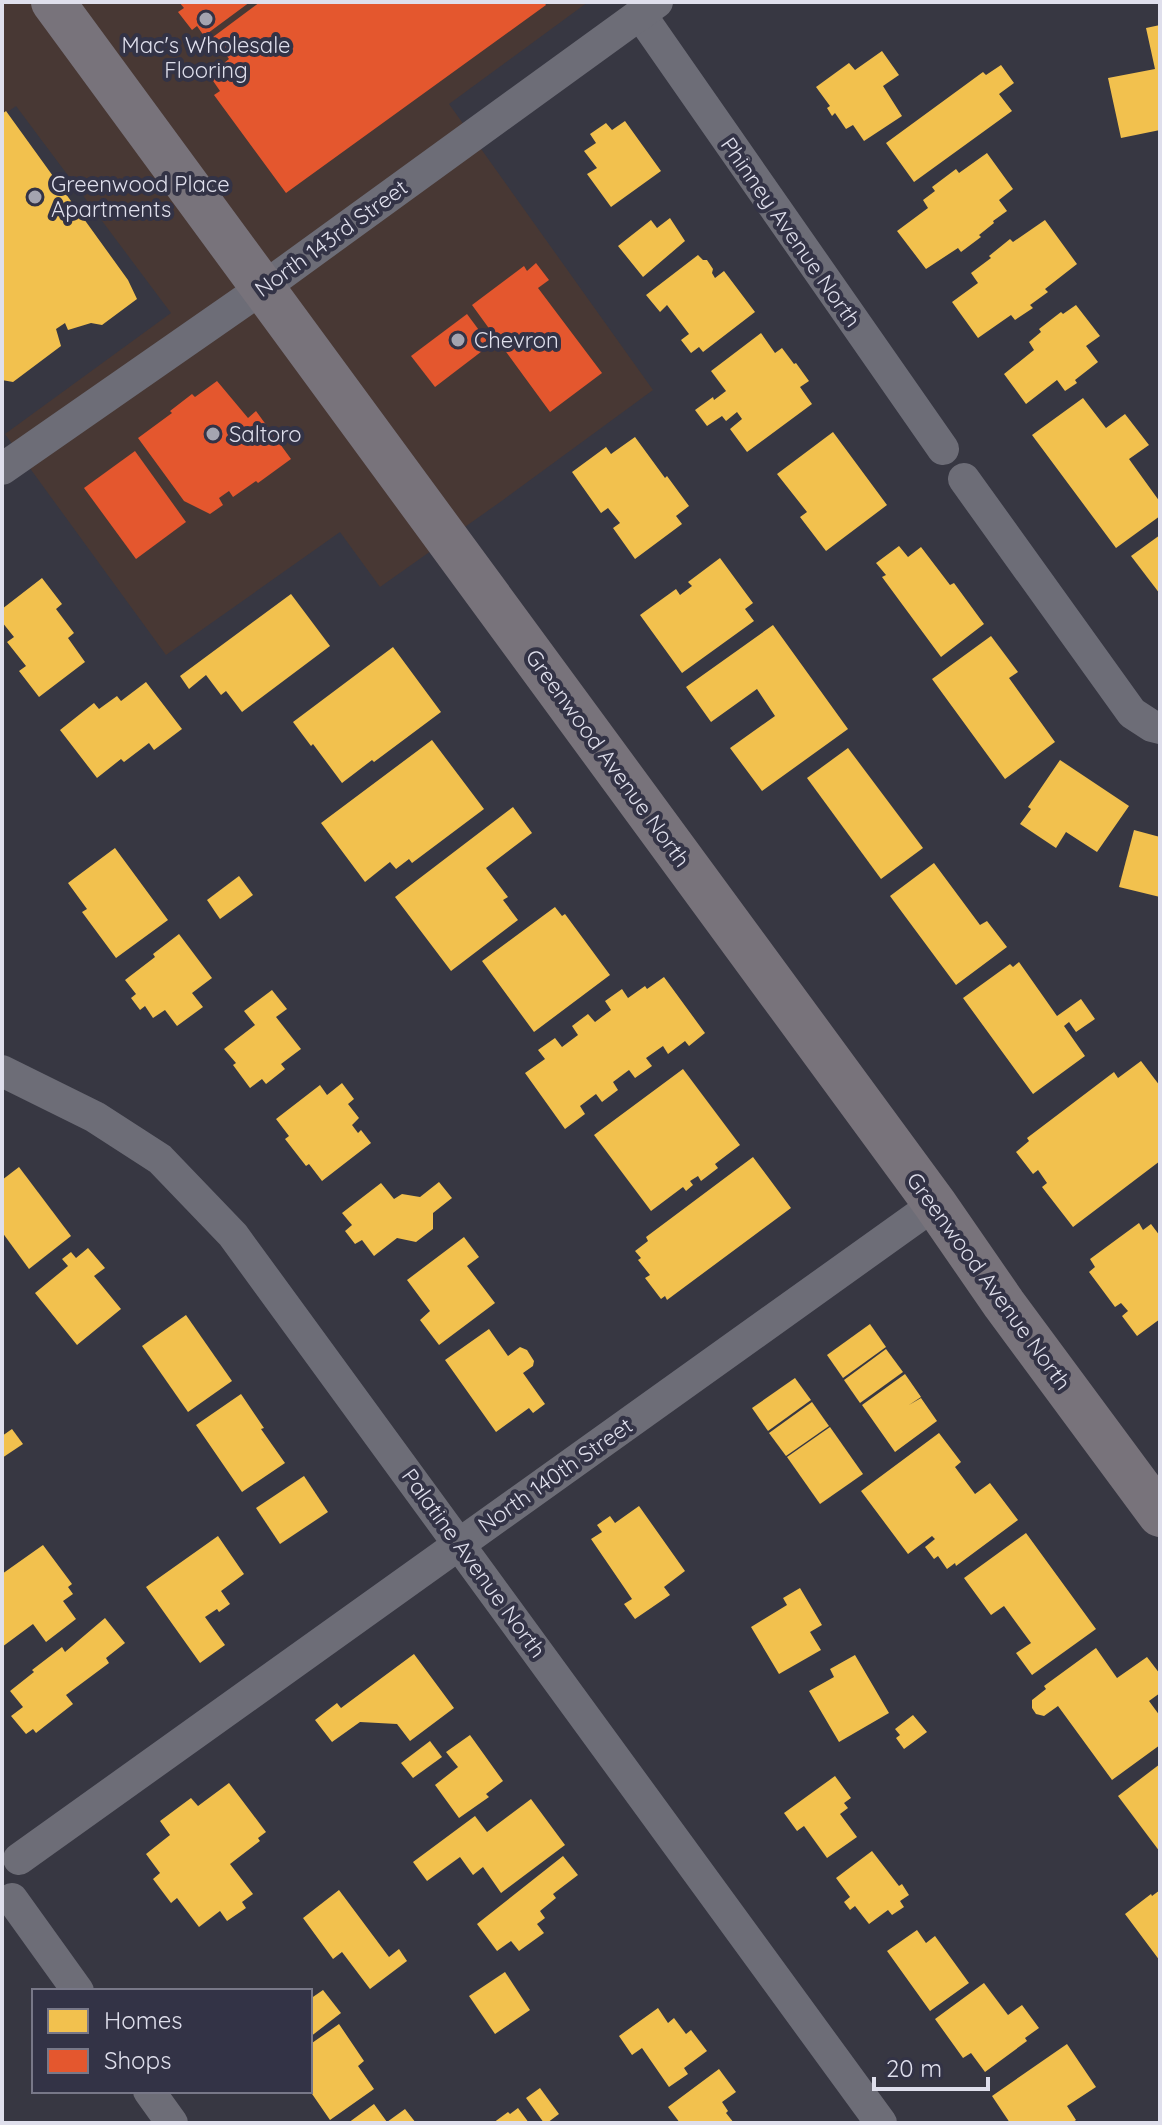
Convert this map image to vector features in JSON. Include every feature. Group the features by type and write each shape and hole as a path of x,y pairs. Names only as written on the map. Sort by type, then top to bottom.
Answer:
{"main road":[{"name":"Greenwood Avenue North","path":"53,2 1160,1515"}],"street":[{"name":"North 143rd Street","path":"2,469 264,287 649,8"},
{"name":"Phinney Avenue North","path":"649,8 943,449"},
{"path":"964,479 1132,713 1160,728"},
{"name":"Palatine Avenue North","path":"2,1071 95,1117 160,1159 233,1235 881,2123"},
{"name":"North 140th Street","path":"11,1854 460,1543 935,1204"},
{"path":"11,1854 23,1863 26,1872 22,1889 7,1900 76,1989"},
{"path":"150,2093 172,2123"}],"shaded area":[{"path":"2,2 588,2 449,104 653,390 380,587 340,532 166,655 5,434 171,313 16,106 2,116"}],"building: Homes":[{"path":"1160,25 1160,130 1121,138 1108,78 1155,69 1146,28"},
{"path":"882,51 899,75 883,86 902,116 864,141 853,125 846,129 835,113 832,116 827,108 830,106 816,87 849,63 855,70"},
{"path":"1001,65 1014,83 999,94 1012,111 914,182 886,143 983,72 986,75"},
{"name":"Greenwood Place Apartments","path":"6,111 128,280 137,299 102,325 91,323 68,330 65,323 56,329 61,346 13,382 2,380 2,114"},
{"path":"625,121 661,171 611,207 587,174 597,168 584,151 596,143 590,134 606,123 612,130"},
{"path":"987,153 1013,189 999,200 1007,211 961,252 958,248 926,269 897,231 928,208 923,200 935,191 932,187 956,169 959,173"},
{"path":"670,218 685,241 643,277 618,246 651,220 657,228"},
{"path":"1045,220 1077,264 1045,289 1048,292 1030,305 1033,308 1015,320 1011,315 978,338 952,302 978,283 971,273 991,258 989,256 1010,239 1013,242"},
{"path":"698,255 707,260 715,278 724,271 755,312 703,352 699,347 691,353 681,340 689,334 667,305 660,312 646,295"},
{"path":"1076,305 1100,336 1086,346 1098,362 1065,391 1057,380 1026,404 1004,374 1034,350 1029,342 1041,332 1039,329"},
{"path":"761,333 775,353 782,348 809,381 800,387 812,404 747,452 730,429 742,419 737,412 726,421 722,416 707,426 695,410 726,391 711,371"},
{"path":"1083,398 1106,428 1125,414 1149,445 1129,459 1160,502 1160,516 1116,548 1032,435"},
{"path":"833,432 887,505 826,551 800,517 807,512 777,474"},
{"path":"635,437 689,506 676,516 682,524 635,559 613,528 620,523 608,508 601,513 572,472 606,447 611,454"},
{"path":"1160,535 1160,594 1131,556"},
{"path":"899,546 908,557 921,547 950,585 954,583 984,624 941,657 882,577 886,575 876,563"},
{"path":"720,558 753,603 745,609 754,621 682,673 640,615 676,589 680,595 692,586 688,582"},
{"path":"42,578 62,604 56,609 74,633 68,638 85,662 39,697 19,671 26,666 7,642 14,637 2,622 2,609"},
{"path":"291,594 330,646 242,712 226,691 221,695 206,675 189,689 180,676"},
{"path":"773,625 848,729 762,791 730,748 775,716 757,689 711,722 686,687"},
{"path":"991,636 1018,672 1009,678 1055,742 1005,779 932,679"},
{"path":"393,647 441,712 342,783 293,722"},
{"path":"146,682 182,729 154,750 149,743 124,762 121,759 97,778 60,730 94,703 99,709 117,696 121,701"},
{"path":"432,740 484,809 412,863 409,859 396,869 390,862 365,882 321,823"},
{"path":"848,748 923,848 881,879 807,778"},
{"path":"1060,760 1129,806 1097,852 1066,832 1056,848 1020,824"},
{"path":"513,807 532,833 486,868 508,897 503,900 518,920 451,971 395,897"},
{"path":"1134,830 1160,837 1160,897 1119,887"},
{"path":"115,848 168,920 116,958 82,912 87,909 68,883"},
{"path":"934,863 980,925 987,921 1007,947 956,985 890,896"},
{"path":"239,876 253,895 220,919 207,900"},
{"path":"555,907 562,916 565,914 610,975 534,1032 482,961"},
{"path":"179,934 212,978 192,993 203,1007 177,1026 165,1010 153,1018 145,1006 140,1010 131,998 136,994 125,980"},
{"path":"1019,962 1057,1016 1081,999 1095,1019 1076,1032 1069,1022 1064,1026 1085,1056 1033,1094 963,998 1010,964 1013,967"},
{"path":"664,977 705,1033 689,1046 685,1041 668,1054 663,1046 646,1058 652,1066 635,1078 629,1070 613,1082 618,1090 602,1102 596,1094 580,1106 585,1114 565,1129 525,1073 545,1059 538,1050 555,1038 562,1047 578,1035 572,1026 588,1014 595,1022 611,1010 605,1001 622,989 628,998"},
{"path":"272,990 287,1009 276,1017 301,1049 281,1064 285,1069 266,1084 262,1079 250,1088 224,1049 255,1025 244,1011"},
{"path":"1141,1061 1160,1086 1160,1161 1073,1227 1042,1187 1047,1183 1038,1170 1033,1174 1016,1152 1029,1141 1027,1138 1114,1072 1118,1078"},
{"path":"683,1069 740,1145 715,1164 718,1168 701,1181 698,1176 690,1181 693,1185 686,1191 683,1187 651,1211 594,1135"},
{"path":"342,1083 354,1099 348,1104 359,1118 352,1125 358,1133 361,1130 371,1143 322,1181 285,1139 289,1136 276,1119 320,1085 327,1095"},
{"path":"753,1157 791,1208 667,1300 665,1296 661,1299 645,1278 650,1275 635,1251 648,1241 646,1237"},
{"path":"19,1167 71,1236 29,1269 2,1232 2,1180"},
{"path":"439,1182 452,1198 433,1213 433,1229 416,1242 397,1238 374,1256 362,1240 355,1244 345,1231 352,1225 342,1213 381,1183 394,1199 402,1194 420,1197"},
{"path":"1139,1223 1143,1230 1151,1224 1160,1236 1160,1319 1137,1336 1122,1316 1128,1311 1121,1303 1115,1307 1089,1272 1095,1267 1090,1259"},
{"path":"464,1237 479,1257 467,1266 495,1303 439,1345 420,1320 430,1311 407,1280"},
{"path":"88,1248 105,1268 94,1276 121,1309 77,1345 35,1293 68,1266 62,1259 71,1252 76,1258"},
{"path":"186,1315 232,1381 188,1412 142,1346"},
{"path":"870,1324 886,1347 843,1378 827,1355"},
{"path":"489,1329 508,1356 520,1347 527,1350 534,1361 533,1366 523,1373 545,1404 533,1413 529,1408 496,1432 445,1360"},
{"path":"886,1349 903,1372 860,1403 844,1380"},
{"path":"905,1374 921,1397 909,1405 921,1398 937,1421 895,1452 862,1405"},
{"path":"795,1378 811,1400 768,1431 752,1408"},
{"path":"241,1394 285,1463 242,1492 196,1425"},
{"path":"812,1402 829,1426 786,1456 769,1433"},
{"path":"830,1427 863,1474 820,1504 787,1457"},
{"path":"12,1429 23,1444 2,1458 2,1436"},
{"path":"939,1433 961,1462 955,1467 975,1494 990,1483 1018,1520 956,1566 955,1563 947,1569 938,1556 934,1559 925,1547 935,1539 932,1536 908,1554 861,1491"},
{"path":"304,1476 328,1512 280,1544 256,1508"},
{"path":"639,1506 685,1571 664,1587 670,1595 635,1619 624,1604 632,1599 591,1539 602,1532 597,1525 610,1516 615,1523"},
{"path":"1026,1533 1096,1629 1032,1675 1016,1653 1031,1643 1004,1606 991,1615 964,1578"},
{"path":"218,1536 244,1574 221,1591 230,1604 205,1617 225,1645 200,1663 146,1587"},
{"path":"43,1545 72,1584 68,1587 73,1594 63,1601 76,1619 46,1642 33,1624 2,1647 2,1574"},
{"path":"800,1588 822,1625 810,1632 821,1650 779,1674 751,1627 787,1605 783,1598"},
{"path":"105,1618 125,1643 106,1658 109,1663 66,1695 73,1704 36,1733 33,1729 26,1734 11,1716 23,1707 10,1691 34,1672 32,1670 62,1647 65,1652"},
{"path":"1096,1648 1117,1678 1147,1657 1160,1674 1160,1693 1149,1701 1160,1716 1160,1745 1112,1780 1058,1706 1044,1716 1036,1714 1032,1708 1032,1700 1046,1689 1044,1686"},
{"path":"414,1654 454,1708 410,1741 397,1724 360,1722 332,1742 315,1720 337,1703 341,1708"},
{"path":"855,1655 889,1713 839,1742 809,1691 834,1677 830,1669"},
{"path":"913,1715 927,1732 904,1749 896,1738 900,1735 895,1729"},
{"path":"470,1735 503,1781 486,1794 489,1797 459,1818 435,1785 458,1767 446,1752"},
{"path":"430,1741 442,1757 413,1778 401,1763"},
{"path":"1160,1764 1160,1852 1118,1796"},
{"path":"835,1776 851,1798 844,1803 848,1808 840,1814 857,1837 827,1858 804,1826 797,1831 784,1813"},
{"path":"229,1783 266,1832 258,1838 260,1841 230,1864 253,1894 242,1902 246,1908 227,1921 220,1911 199,1927 177,1898 171,1903 153,1879 160,1873 146,1854 170,1835 160,1821 191,1798 198,1806"},
{"path":"531,1799 565,1845 501,1893 483,1867 473,1875 460,1857 427,1881 413,1862 475,1816 487,1832"},
{"path":"872,1851 909,1895 900,1901 904,1907 892,1915 888,1910 869,1924 855,1906 850,1910 844,1902 850,1897 836,1878"},
{"path":"563,1856 578,1875 553,1894 556,1898 540,1911 545,1918 537,1924 544,1933 519,1951 511,1941 497,1951 477,1924"},
{"path":"339,1890 389,1957 399,1949 407,1961 370,1989 342,1952 333,1959 303,1918"},
{"path":"1160,1890 1160,1961 1125,1914"},
{"path":"917,1930 926,1943 935,1936 969,1983 930,2011 887,1951"},
{"path":"505,1972 530,2010 495,2034 469,1996"},
{"path":"984,1983 1008,2015 1022,2005 1039,2028 1025,2038 1027,2041 985,2072 971,2053 963,2058 935,2019"},
{"path":"323,1990 341,2013 312,2035 312,1998"},
{"path":"658,2008 668,2023 674,2018 686,2034 691,2030 707,2051 684,2068 688,2074 669,2087 642,2048 632,2055 619,2036"},
{"path":"339,2024 364,2061 358,2066 374,2089 330,2120 311,2093 312,2043"},
{"path":"1067,2044 1096,2087 1067,2106 1076,2120 1072,2123 1010,2123 992,2096"},
{"path":"719,2069 736,2092 722,2102 734,2123 680,2123 668,2107"},
{"path":"540,2088 559,2114 547,2123 526,2098"},
{"path":"374,2104 387,2122 405,2109 416,2123 348,2123"},
{"path":"518,2108 529,2123 493,2123 508,2112 510,2114"}],"building: Shops":[{"name":"Mac's Wholesale Flooring","path":"179,2 250,2 204,36 197,26 192,30 178,12 184,8"},
{"path":"260,2 544,2 546,5 286,193 214,95 220,91 209,75 229,59 213,37"},
{"path":"536,263 549,280 538,288 602,373 550,412 472,305 524,266 527,271"},
{"path":"467,314 490,345 435,387 411,356"},
{"path":"217,381 248,418 256,411 291,459 233,497 229,491 219,498 223,505 210,514 184,501 138,438 192,394 195,397"},
{"path":"135,451 186,522 136,559 84,488"}],"place":[{"name":"Mac's Wholesale Flooring","path":"206,19"},
{"name":"Greenwood Place Apartments","path":"35,197"},
{"name":"Chevron","path":"458,340"},
{"name":"Saltoro","path":"213,434"}]}
